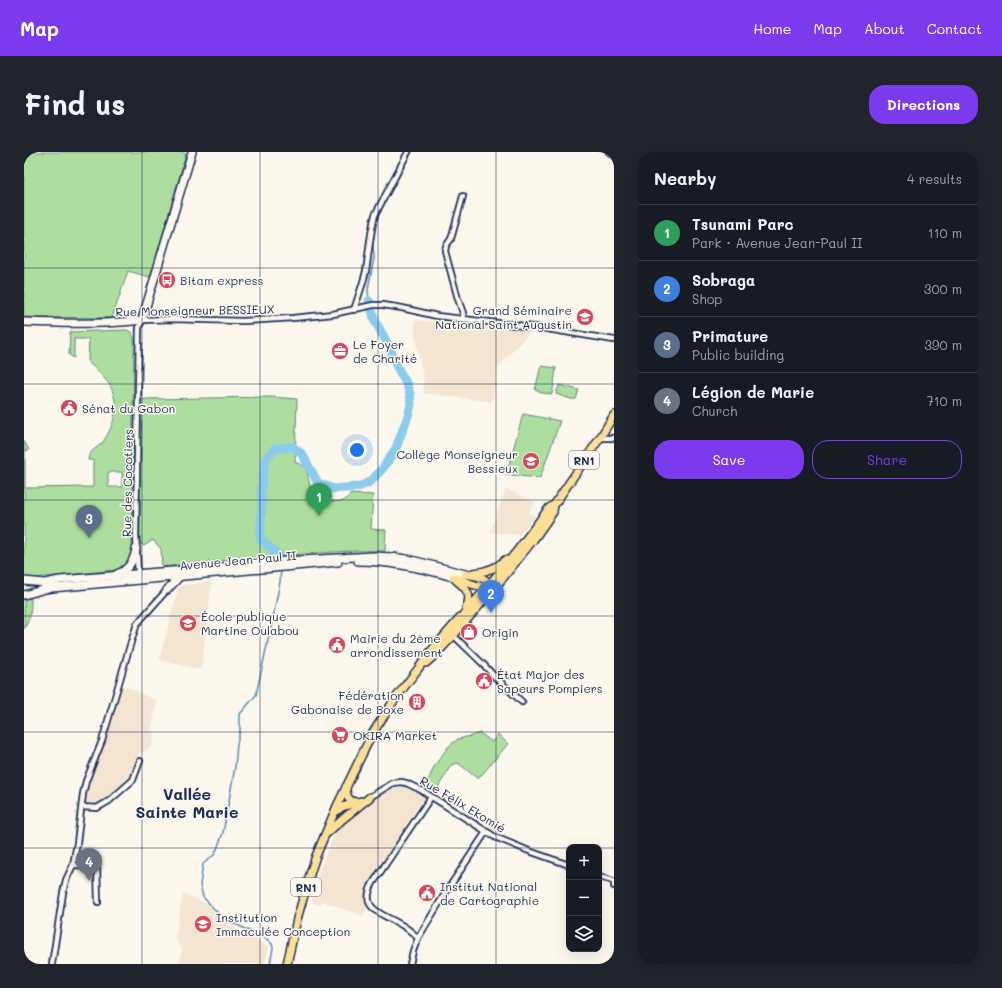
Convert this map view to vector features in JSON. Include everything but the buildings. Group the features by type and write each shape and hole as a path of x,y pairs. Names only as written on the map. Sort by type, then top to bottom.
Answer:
{"main road":[{"path":"142,320 192,152"},
{"name":"Rue Monseigneur BESSIEUX","path":"24,322 103,323 142,320"},
{"name":"RN1","path":"453,633 461,617 489,586 531,534 549,508 554,505 614,415"},
{"name":"RN1","path":"287,964 309,876 324,836 346,787 380,722 395,699 418,670 435,655 499,583 553,512 554,505"},
{"path":"465,574 480,573 498,566 526,537 531,534"},
{"path":"453,577 480,587 489,586 499,581 526,548"},
{"path":"112,576 124,571 130,566 136,549"},
{"name":"Avenue Jean-Paul II","path":"24,581 45,582 112,576 161,578 351,556 382,556 412,560 465,574"},
{"name":"Avenue Jean-Paul II","path":"24,595 45,589 234,566 342,561 375,561 400,564 453,577"},
{"path":"453,633 489,592 489,586 484,579 465,574"},
{"path":"167,590 180,576"},
{"path":"453,577 464,587 469,595 468,604 461,617"},
{"path":"161,578 168,582 167,590"},
{"path":"346,787 347,797 351,802 355,803 356,806"},
{"path":"324,836 356,806 370,797"},
{"path":"336,809 343,813 350,812 356,806"}],"street":[{"path":"354,310 369,254 372,226 375,215 408,152"},
{"path":"609,152 614,156"},
{"path":"463,196 451,239 446,246 445,251 464,319"},
{"name":"Rue Monseigneur BESSIEUX","path":"142,320 172,319 243,321 318,317 373,305 389,305 428,314 541,328 614,340"},
{"name":"Rue des Cocotiers","path":"138,577 136,549 139,328 142,320"},
{"path":"600,438 614,438"},
{"path":"52,964 63,893 66,880 73,865 86,781 102,741 137,624 167,590"},
{"path":"453,633 494,676 522,702"},
{"path":"82,807 97,808 109,801 133,780 140,761"},
{"name":"Rue Félix Ekomié","path":"370,797 387,786 397,782 406,783 505,842 566,864"},
{"path":"418,938 409,929 372,908 368,897 369,890 373,883 431,797"},
{"path":"410,964 418,938 446,892 486,832"},
{"path":"73,865 97,866 98,902"},
{"path":"602,878 614,881 614,886"}],"shaded area":[{"path":"415,320 501,329 532,330 498,367 492,402 424,393 423,376 415,336"},
{"path":"506,489 535,502 528,513 535,516 520,535 490,532"},
{"name":"École publique Martine Oulabou","path":"212,581 201,670 159,660 179,586"},
{"path":"122,686 157,700 151,732 154,733 152,746 138,755 131,778 96,805 86,804 89,781 101,754"},
{"path":"395,787 405,787 424,797 365,889 367,908 363,916 322,901 320,905 311,902 320,868 336,830 345,821 384,792"},
{"name":"Institution Immaculée Conception","path":"183,893 209,905 218,918 269,947 265,964 180,964 182,949 175,938"}],"green space":[{"path":"24,152 182,152 186,154 150,277 128,271 112,318 24,317"},
{"path":"126,330 132,332 134,339 132,555 125,565 115,570 34,578 24,577 24,441 29,450 25,451 25,488 93,487 93,460 88,460 88,457 91,452 103,442 110,430 114,418 115,399 111,387 102,375 88,362 89,339 74,339 74,358 69,355 70,332","holes":["108,472 122,472 122,487 108,487"]},
{"path":"541,366 556,368 552,394 542,393 535,390"},
{"path":"559,385 579,390 576,399 571,399 556,394"},
{"path":"270,397 297,399 295,462 306,467 310,487 314,495 326,501 344,501 351,494 373,495 371,529 386,530 385,551 345,551 287,555 162,567 161,549 153,540 144,546 140,543 141,400"},
{"path":"523,414 560,421 540,478 506,475"},
{"path":"31,598 30,614 24,629 24,599"},
{"path":"480,733 492,742 498,734 508,744 478,779 458,763 451,765 436,791 426,785 435,765 448,747 458,739"}],"waterway":[{"path":"369,301 368,289 374,258 373,245 375,224 412,152"},
{"path":"281,557 260,539 262,505 261,490 265,459 275,448 293,447 302,454 318,483 333,489 357,487 366,484 373,479 383,468 396,448 409,413 411,404 407,385 395,363 390,348 375,321 369,301"},
{"path":"270,964 273,948 272,944 268,940 229,921 218,913 203,897 200,885 203,864 215,854 223,833 235,767 240,730 240,714 256,695 280,582 281,569"}],"place":[{"name":"Bitam express","path":"167,280"},
{"name":"Grand Séminaire National Saint Augustin","path":"585,317"},
{"name":"Le Foyer de Charité","path":"340,351"},
{"name":"Sénat du Gabon","path":"69,408"},
{"name":"Collège Monseigneur Bessieux","path":"531,461"},
{"name":"Tsunami Parc","path":"319,516"},
{"name":"Primature","path":"89,538"},
{"name":"Sobraga","path":"491,613"},
{"name":"École publique Martine Oulabou","path":"188,623"},
{"name":"Origin","path":"469,632"},
{"name":"Mairie du 2ème arrondissement","path":"337,645"},
{"name":"État Major des Sapeurs Pompiers","path":"484,681"},
{"name":"Fédération Gabonaise de Boxe","path":"417,702"},
{"name":"OKIRA Market","path":"340,735"},
{"name":"Légion de Marie","path":"89,881"},
{"name":"Institut National de Cartographie","path":"427,893"},
{"name":"Institution Immaculée Conception","path":"203,924"}],"district":[{"name":"Vallée Sainte Marie","path":"187,802"}]}
